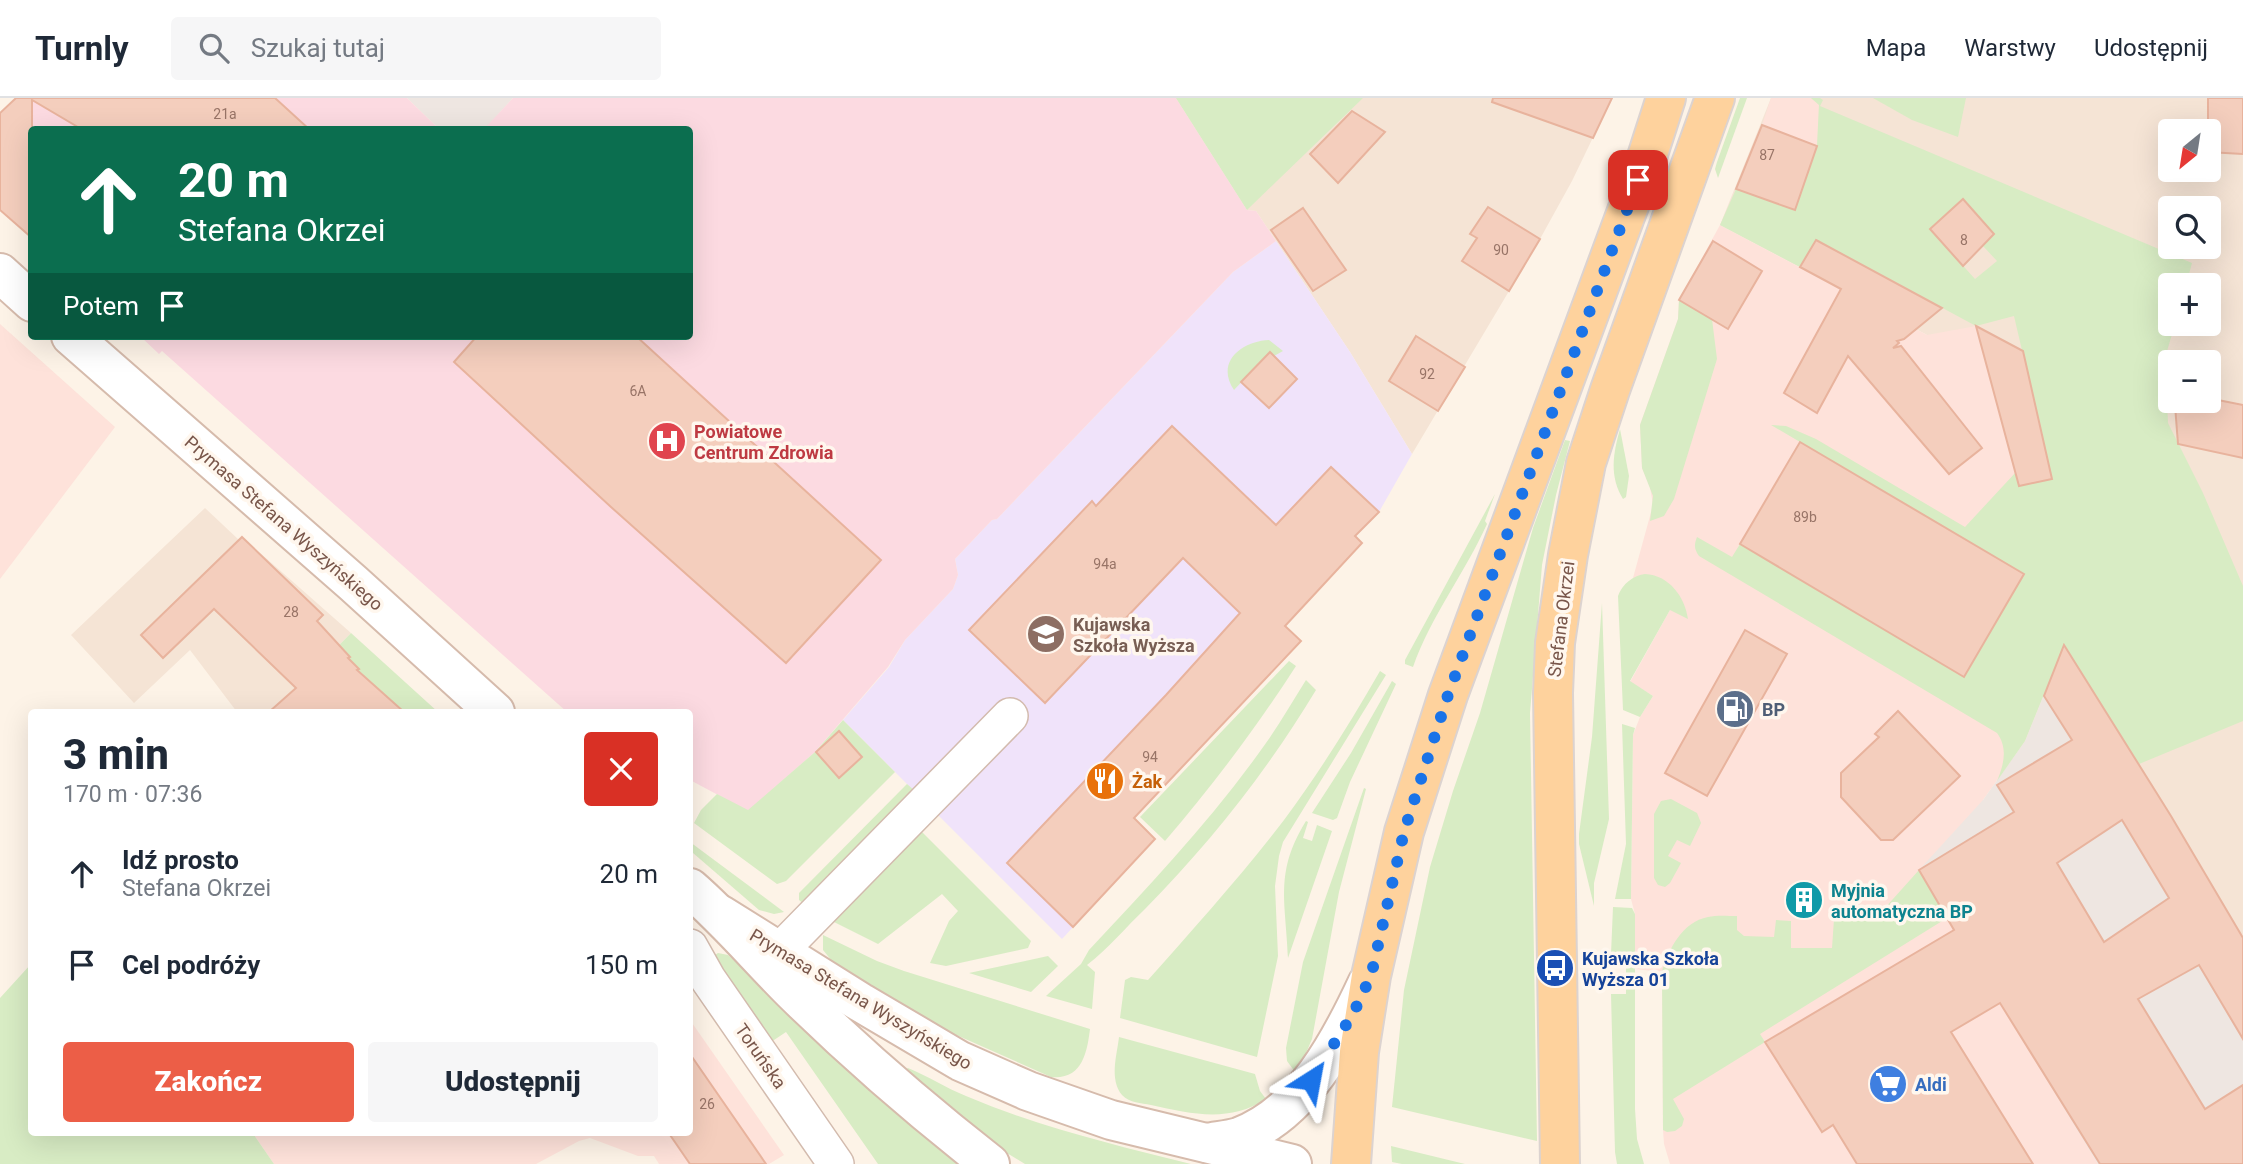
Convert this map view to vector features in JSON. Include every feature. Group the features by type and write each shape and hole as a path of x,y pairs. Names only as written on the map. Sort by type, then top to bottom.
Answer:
{"main road":[{"path":"1350,1164 1359,1052 1371,976 1404,832 1448,695 1667,98"},
{"name":"Stefana Okrzei","path":"1560,1164 1553,693 1555,643 1586,463 1716,98"},
{"path":"0,273 28,298"},
{"name":"Prymasa Stefana Wyszyńskiego","path":"76,340 353,583 492,709"},
{"name":"Prymasa Stefana Wyszyńskiego","path":"693,891 773,958 852,1047 990,1164"},
{"name":"Prymasa Stefana Wyszyńskiego","path":"773,958 960,1061 1028,1091 1091,1113 1201,1144 1292,1164"},
{"name":"Prymasa Stefana Wyszyńskiego","path":"1201,1144 1238,1137 1286,1108 1311,1080 1334,1046 1371,976"}],"street":[{"path":"773,958 1010,716"},
{"name":"Toruńska","path":"693,952 708,979 836,1164"}],"shaded area":[{"path":"16,98 407,98 436,126 28,126 28,235 0,210 0,113"},
{"path":"407,98 513,98 488,126 436,126"},
{"name":"Powiatowe Centrum Zdrowia","path":"513,98 1176,98 1247,210 1256,211 1276,241 1233,272 997,519 992,520 955,559 958,575 953,589 905,640 888,667 815,752 748,811 693,782 693,709 564,709 162,351 159,354 144,340 693,340 693,126 487,126"},
{"path":"1176,98 1612,98 1572,181 1540,239 1412,454 1350,352 1256,211 1247,210"},
{"path":"1771,98 2243,98 2243,938 2064,645 2016,472 1927,335 1720,225"},
{"path":"1771,98 1811,98 1819,105 1817,146 1762,125"},
{"path":"1720,225 1927,335 1976,326 2064,645 2025,741 1983,800 2077,1126 2098,1164 1670,1164 1663,1130 1662,972 1635,969 1635,914 1631,899 1633,735 1653,696 1630,682 1670,610 1633,578 1653,505 1650,487 1642,468 1640,425 1678,319 1679,300"},
{"path":"1276,241 1350,352 1412,454 1379,512 1356,536 1362,543 1285,626 1301,641 1134,818 1155,839 1062,939 843,720 889,667 905,640 953,589 958,575 955,559 992,520 997,519 1233,272"},
{"path":"0,324 115,427 0,579"},
{"path":"205,508 239,540 242,537 351,633 272,709 235,709 190,650 134,703 71,635"},
{"path":"2064,645 2243,938 2243,1143 2207,1164 2098,1164 1919,870 1983,800 2025,741"},
{"path":"693,1024 784,1155 769,1164 659,1164 654,1156 638,1156 590,1138 536,1164 274,1164 255,1136 693,1136"}],"green space":[{"path":"1176,98 1363,98 1247,210"},
{"path":"1740,98 1747,98 1718,178 1715,169"},
{"path":"1811,98 1823,100 1820,106 2158,249 2158,259 2183,259 2192,263 2189,273 2158,273 2158,336 2171,336 2167,350 2158,350 2158,413 2168,413 2168,423 2203,493 2243,586 2243,721 2139,764 2064,645 2025,741 1997,781 2004,756 2003,744 1997,733 1699,556 1695,547 1697,537 1732,557 1740,544 1964,676 2024,574 1771,425 1786,426 1816,439 1965,527 2016,472 2019,486 2052,479 2014,316 1976,326 1816,240 1800,267 1720,225 1736,189 1795,210 1817,146 1819,105","holes":["1963,199 1993,234 1983,246 1997,261 1975,279 1930,229"]},
{"path":"1873,98 1966,98 1958,137 1912,120"},
{"path":"1679,300 1712,319 1717,359 1674,499 1664,516 1650,521 1653,496 1642,468 1640,425 1678,319"},
{"path":"1269,340 1283,351 1274,356 1270,352 1234,390 1228,371 1234,355 1249,344"},
{"path":"1620,429 1629,476 1626,497 1623,499 1614,473"},
{"path":"1565,440 1570,441 1542,565 1530,713 1537,1141 1392,1107 1404,990 1430,867 1480,713 1533,528"},
{"path":"1495,494 1485,521 1487,524 1429,630 1413,667 1405,664 1405,660"},
{"path":"1645,574 1661,578 1674,589 1683,603 1688,619 1670,610 1630,681 1653,696 1640,717 1623,710 1618,596 1629,581"},
{"path":"1602,603 1609,819 1594,883 1594,906 1579,834 1592,737"},
{"path":"351,633 435,709 272,709"},
{"path":"1289,661 1296,666 1265,712 1165,841 1140,817"},
{"path":"1380,671 1386,675 1283,842 1275,886 1278,956 1257,1057 1120,1018 1125,980 1131,977 1148,980 1251,861 1310,784"},
{"path":"1306,680 1316,690 1237,805 1169,884 1087,965 1095,972 1092,1009 1046,996 1081,964 1089,950 1203,824 1266,743"},
{"path":"1392,681 1396,684 1350,782 1337,818 1333,820 1312,813 1351,753"},
{"path":"843,720 895,772 786,881 777,884 694,823 701,810 717,794 748,810 815,752"},
{"path":"1622,724 1635,728 1631,899 1615,899 1626,844"},
{"path":"907,784 915,791 804,904 799,900 799,893"},
{"path":"1364,788 1366,789 1339,892 1312,1039 1295,1072 1287,1061 1286,1048 1303,962"},
{"path":"1671,799 1697,813 1701,823 1690,846 1677,840 1668,856 1681,863 1665,887 1658,885 1654,878 1654,814 1661,801"},
{"path":"1306,821 1308,822 1303,838 1312,841 1317,825 1332,831 1288,958 1284,903 1286,872 1289,856"},
{"path":"919,829 1031,941 1028,948 946,966 930,963 949,921 958,911 942,894 878,944 828,919"},
{"path":"693,844 784,912 774,914 759,910 693,853"},
{"path":"1919,870 1947,918 1760,1034 1765,1042 1673,1099 1684,1119 1682,1126 1675,1131 1663,1130 1662,971 1668,954 1684,930 1708,917 1737,916 1737,930 1744,936 1774,937 1776,920 1791,921 1791,948 1832,948 1834,919 1875,919"},
{"path":"1613,907 1632,908 1635,914 1635,1109 1637,1139 1644,1164 1617,1164 1615,1152 1611,994 1626,994 1626,954 1611,954"},
{"path":"823,935 904,971 1090,1029 1085,1056 1070,1074 1051,1077 945,1030 836,966 823,950"},
{"path":"715,955 728,955 963,1164 878,1164 786,1032 768,1044 725,983"},
{"path":"1048,956 1058,966 1031,992 969,973"},
{"path":"28,967 28,1136 255,1136 274,1164 0,1164 0,998"},
{"path":"1119,1037 1255,1074 1260,1091 1266,1099 1252,1107 1224,1114 1181,1111 1128,1100 1118,1089 1116,1082"},
{"path":"908,1068 959,1093 1021,1117 1191,1164 1025,1164 997,1147 905,1070"},
{"path":"1391,1146 1465,1164 1392,1162"}],"building":[{"path":"16,98 275,98 306,126 76,126 32,100 32,126 28,126 28,234 0,210 0,113"},
{"path":"1493,98 1612,98 1593,138 1492,102"},
{"path":"2208,98 2243,98 2243,154 2221,153 2221,119 2208,119"},
{"path":"1352,111 1385,132 1338,183 1310,154"},
{"path":"1762,125 1817,146 1795,210 1736,189"},
{"path":"1963,199 1994,234 1963,266 1930,229"},
{"path":"1488,207 1540,239 1509,291 1462,261 1477,238 1470,234"},
{"path":"1303,208 1346,270 1313,291 1271,230"},
{"path":"1816,240 1942,308 1904,339 1897,341 1899,343 1893,348 1901,346 1982,448 1949,474 1848,356 1817,413 1784,393 1841,289 1800,267"},
{"path":"1713,241 1762,271 1728,329 1679,300"},
{"path":"1976,326 2023,351 2052,479 2019,486"},
{"path":"1416,336 1465,367 1438,411 1389,381"},
{"path":"473,340 640,340 881,560 786,663 454,362"},
{"path":"1270,352 1297,379 1269,408 1241,382"},
{"path":"2221,401 2243,405 2243,458 2178,444 2176,413 2221,413"},
{"path":"1172,426 1276,525 1331,467 1379,512 1355,536 1362,543 1285,626 1301,641 1134,818 1155,839 1073,927 1007,863 1240,613 1183,558 1045,703 969,630 1092,501 1096,506"},
{"path":"1800,442 2024,574 1964,677 1740,544"},
{"path":"242,537 323,615 317,621 350,657 348,658 359,669 357,670 401,709 272,709 296,688 214,609 163,658 141,635"},
{"path":"1745,630 1787,654 1707,796 1665,773"},
{"path":"2064,645 2171,816 2243,938 2243,1039 2199,965 2138,999 2205,1109 2243,1085 2243,1164 2100,1164 2000,1003 1951,1032 2033,1164 1857,1164 1833,1125 1822,1132 1765,1042 1954,930 1919,870 2014,812 1997,785 2072,740 2044,696","holes":["2122,820 2169,898 2104,942 2057,863"]},
{"path":"1898,711 1960,776 1893,840 1881,840 1841,797 1841,773 1879,737 1875,734"},
{"path":"839,731 862,757 839,778 816,752"},
{"path":"693,1058 766,1164 690,1164 671,1136 693,1136"}],"place":[{"name":"Powiatowe Centrum Zdrowia","path":"667,441"},
{"name":"Kujawska Szkoła Wyższa","path":"1046,634"},
{"name":"BP","path":"1735,709"},
{"name":"Żak","path":"1105,781"},
{"name":"Myjnia automatyczna BP","path":"1804,900"},
{"name":"Kujawska Szkoła Wyższa 01","path":"1555,968"},
{"name":"Aldi","path":"1888,1084"}],"route":[{"path":"1311,1080 1353,1014 1371,976 1404,832 1448,695 1638,180"}]}
